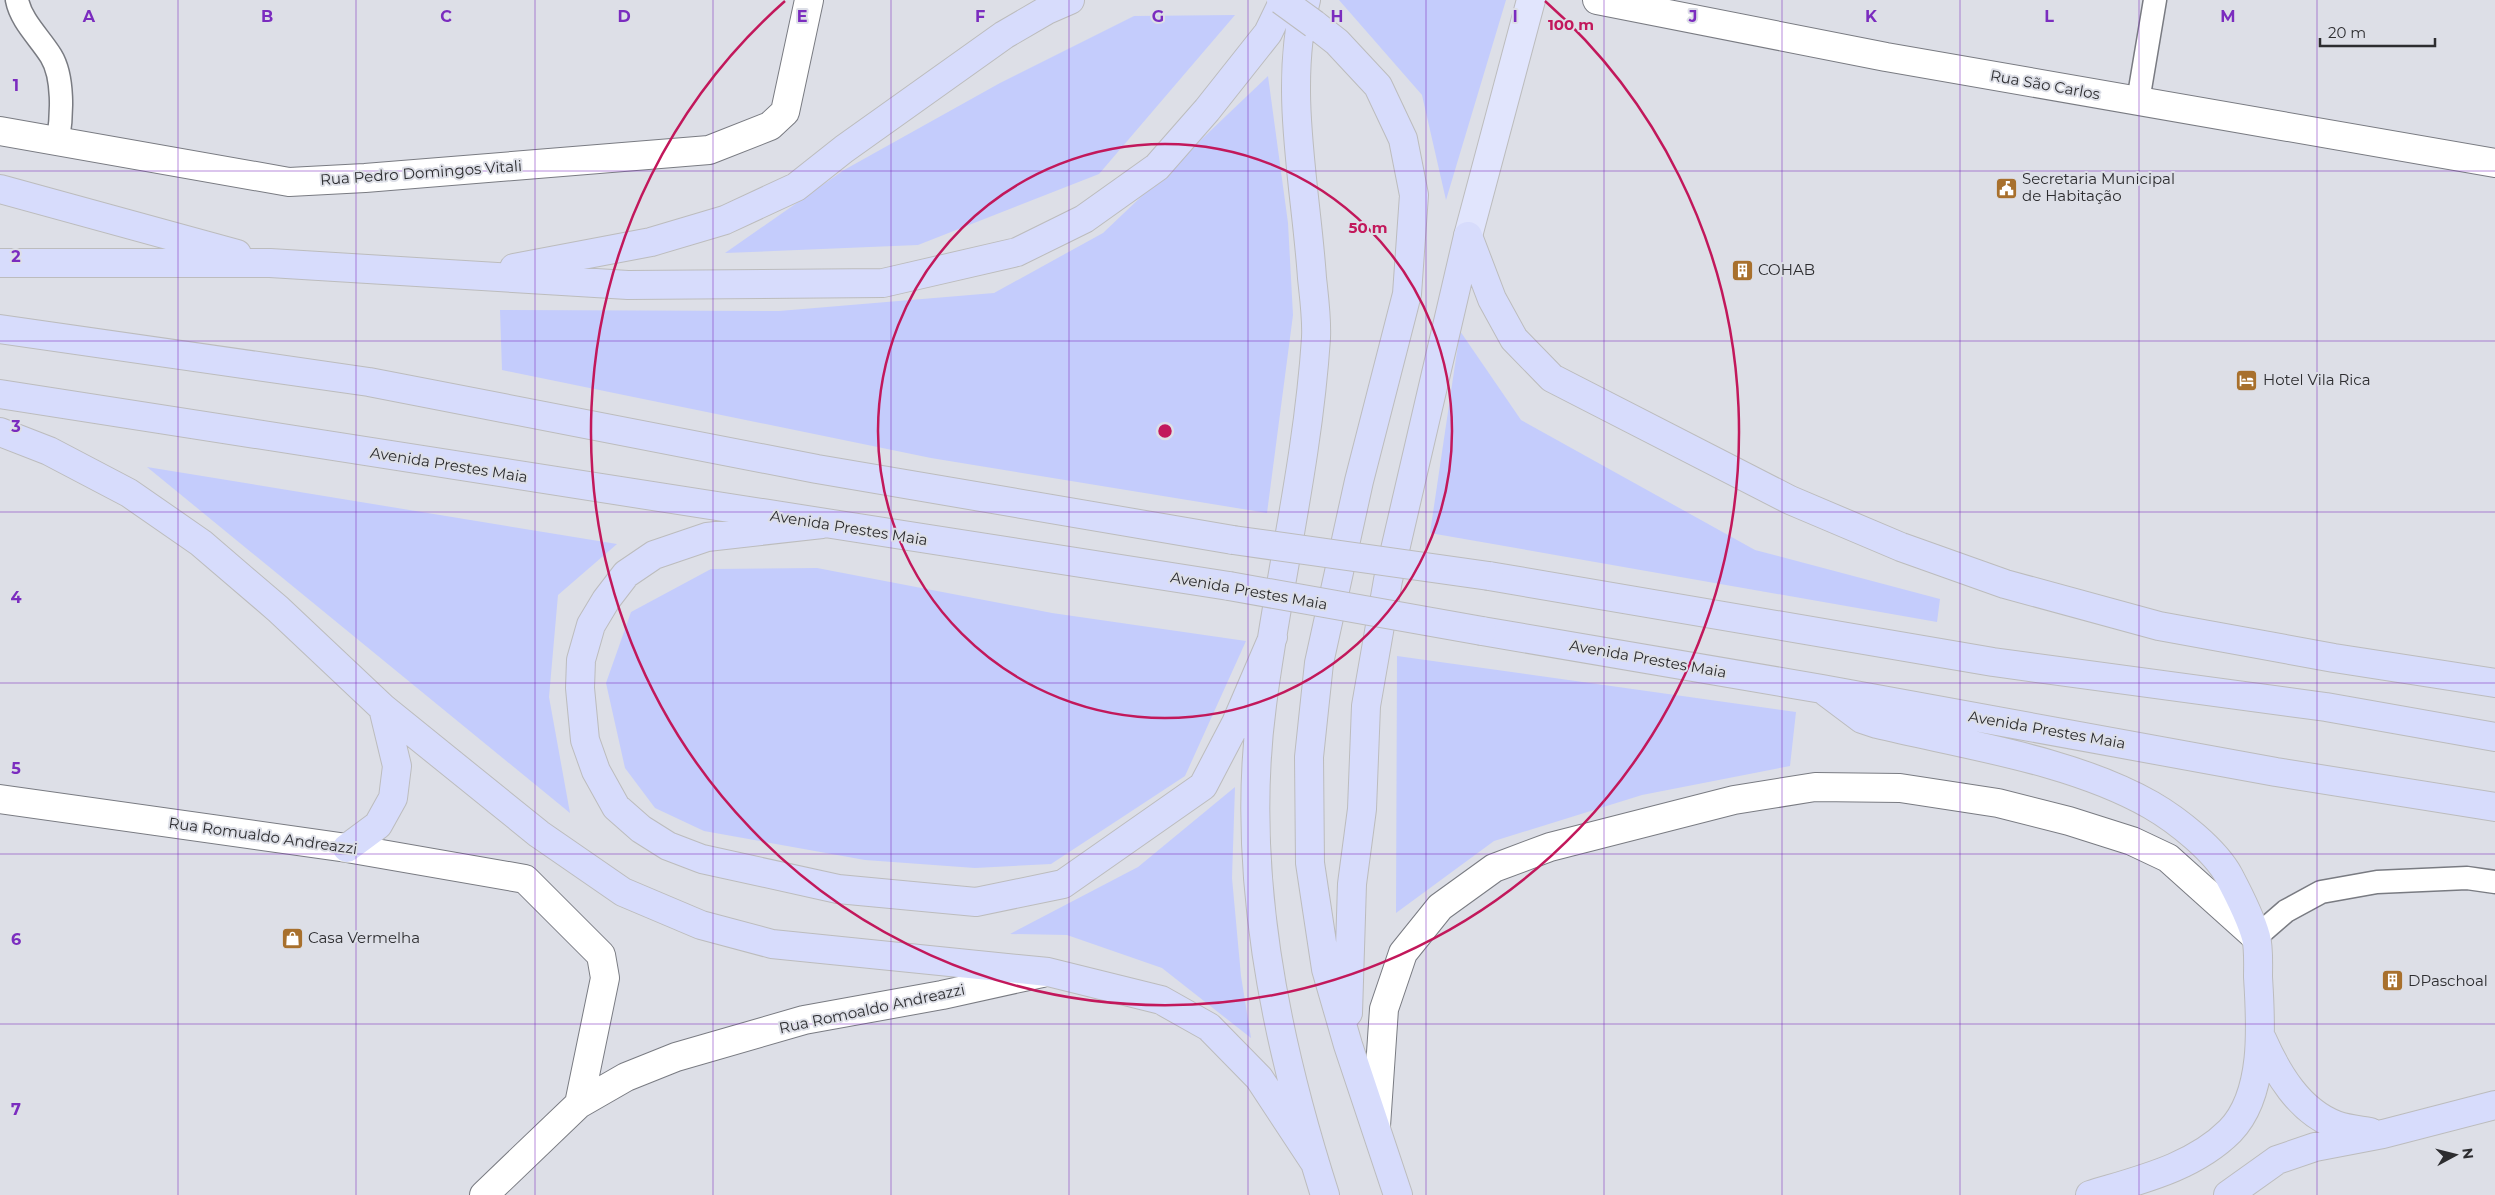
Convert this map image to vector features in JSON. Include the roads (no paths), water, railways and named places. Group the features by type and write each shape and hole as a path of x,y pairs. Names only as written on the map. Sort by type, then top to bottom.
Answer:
{"highway":[{"path":"473,276 651,242 725,220 796,187 844,149 1004,35 1047,10 1070,0"},
{"path":"0,263 270,263 628,285 883,283 1017,252 1084,219 1157,167 1207,110 1268,33 1282,0 1310,12 1378,86 1403,139 1414,195 1407,294 1359,482 1319,663 1308,758 1310,863 1326,969 1348,1045 1398,1195"},
{"path":"1310,12 1299,27 1295,101 1308,215 1316,335 1306,427 1261,707 1256,781 1256,848 1280,1035 1325,1195"},
{"path":"0,189 270,263"},
{"path":"1348,1045 1348,956 1352,884 1362,809 1366,706 1388,580 1468,236"},
{"path":"1468,236 1492,298 1514,339 1552,378 1790,500 1901,547 2005,584 2159,626 2334,658 2495,683"},
{"path":"0,329 369,382 817,469 1233,540 1488,576 1993,662 2326,707 2495,736"},
{"name":"Avenida Prestes Maia","path":"0,394 822,524 1229,586 1822,689 2276,772 2495,807"},
{"path":"0,432 49,451 129,493 200,543 278,610 383,708 539,834 623,892 701,924 772,944 1048,972 1161,1000 1208,1027 1259,1078 1315,1163"},
{"path":"822,524 707,537 654,555 626,574 606,600 591,625 581,660 580,688 585,740 596,772 616,807 642,829 668,846 702,859 838,889 976,902 1063,884 1203,786 1236,722 1273,637"},
{"path":"1822,689 1855,714 1877,724 2046,764 2104,781 2152,806 2192,834 2229,875 2256,937 2262,1040 2255,1080 2243,1113 2231,1130 2212,1146 2178,1166 2090,1195"},
{"path":"347,848 378,825 393,798 397,766 383,708"},
{"path":"2262,1040 2275,1069 2296,1096 2315,1112 2336,1125 2383,1134"},
{"path":"2228,1195 2276,1160 2314,1147 2383,1134 2495,1104"}],"main road":[{"path":"1468,236 1531,0"}],"street":[{"name":"Rua Pedro Domingos Vitali","path":"0,131 289,182 365,178 709,150 770,126 785,112 809,0"},
{"name":"Rua São Carlos","path":"1597,0 1886,58 2495,163"},
{"path":"1376,1126 1384,1008 1403,953 1440,907 1494,868 1559,844 1734,800 1815,787 1900,788 1998,803 2069,821 2132,841 2168,858 2256,937"},
{"name":"Rua Romualdo Andreazzi","path":"0,799 347,848 525,879 600,955 605,978 579,1104"},
{"name":"Rua Romoaldo Andreazzi","path":"484,1195 579,1104 626,1077 676,1058 804,1020 942,995 1048,972"}],"lane":[{"path":"17,0 22,13 56,66 62,114 58,140"},
{"path":"2138,101 2155,0"},
{"path":"2256,937 2286,911 2321,892 2377,882 2467,878 2495,882"}],"place":[{"name":"Secretaria Municipal de Habitação","path":"2006,188"},
{"name":"COHAB","path":"1742,270"},
{"name":"Hotel Vila Rica","path":"2247,380"},
{"name":"Casa Vermelha","path":"292,938"},
{"name":"DPaschoal","path":"2392,981"}]}
